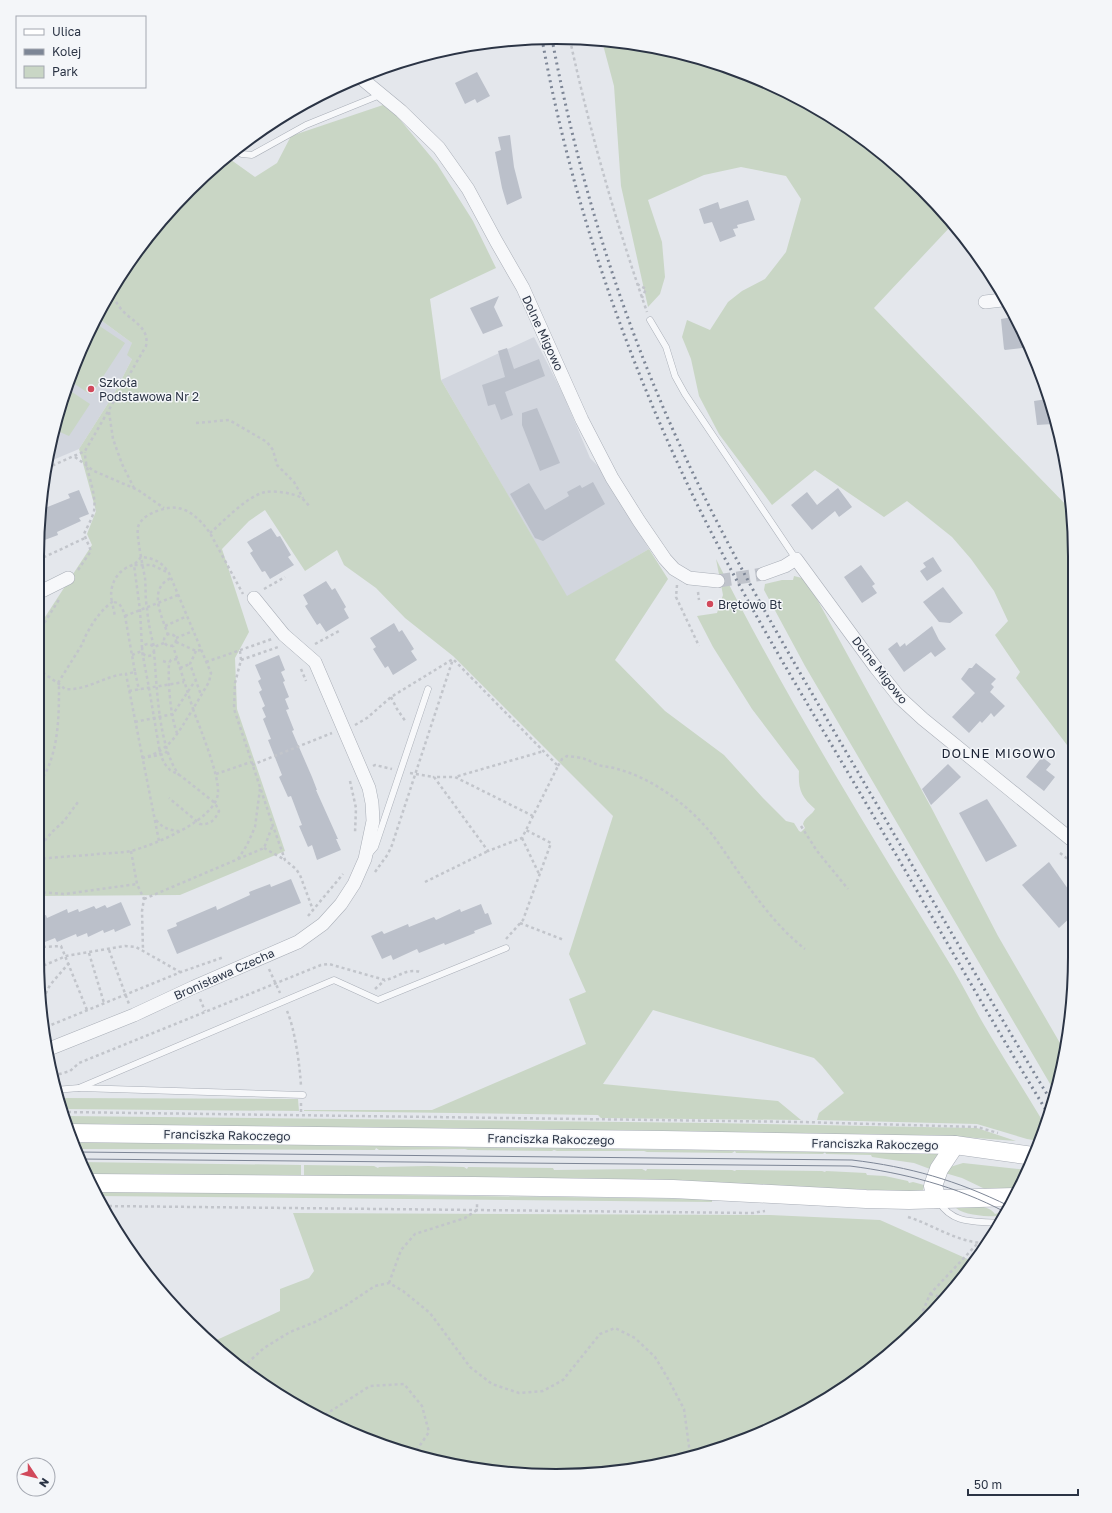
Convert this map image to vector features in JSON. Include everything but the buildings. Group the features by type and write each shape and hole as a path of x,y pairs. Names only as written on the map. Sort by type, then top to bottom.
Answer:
{"main road":[{"name":"Franciszka Rakoczego","path":"75,1133 955,1145 1028,1155"},
{"path":"937,1199 933,1186 939,1170 955,1145"},
{"path":"97,1183 657,1189 909,1200 1007,1197"}],"street":[{"name":"Dolne Migowo","path":"365,81 401,111 439,148 468,189 523,288 582,420 612,478 665,559 680,573 688,578 718,581"},
{"path":"984,302 999,300"},
{"name":"Dolne Migowo","path":"796,559 899,697 923,719 1068,837"},
{"path":"763,574 785,566 796,559"},
{"path":"44,590 68,578"},
{"name":"Bronisława Czecha","path":"52,1048 134,1015 298,942 323,924 341,904 354,884 365,858 373,821 369,788 350,726 315,662 303,651 282,640 254,598"}],"lane":[{"path":"240,153 252,155 306,125 381,94"},
{"name":"Dolne Migowo","path":"650,320 666,347 675,376 685,394 796,559"},
{"name":"Bronisława Czecha","path":"365,858 375,847 428,689"},
{"path":"80,1088 334,980 378,1000 506,948"},
{"path":"61,1089 80,1088 303,1095"},
{"path":"937,1199 945,1211 956,1218 993,1223"}],"path":[{"path":"571,44 598,158 637,284 650,320"},
{"path":"637,284 646,289 642,298"},
{"path":"52,466 75,457 85,451 146,346 147,336 141,326 122,310 114,298"},
{"path":"109,412 113,439 122,464 134,488"},
{"path":"196,423 229,420 267,442 273,450 277,465 294,482 310,507"},
{"path":"85,451 86,466 93,494 94,511 84,534 91,551"},
{"path":"75,457 86,466 109,478 134,488 164,508"},
{"path":"210,533 251,499 266,492 280,492 303,498"},
{"path":"181,776 173,766 167,749 161,717 154,648 146,607 137,532 138,526 142,519 164,508 174,507 190,512 205,526 210,533 241,592 246,597 254,598 260,591 284,577"},
{"path":"45,557 85,538"},
{"path":"141,557 134,565 140,610 142,650 161,755 170,770 181,776 215,803 219,811 215,820 200,824 169,798"},
{"path":"141,557 155,560 164,565 169,573 210,673 210,682 165,754 142,758"},
{"path":"115,616 111,589 116,578 126,567 142,564 156,566 169,573"},
{"path":"680,573 676,597 699,646"},
{"path":"168,635 157,595 159,588 164,581 171,578"},
{"path":"125,616 178,595"},
{"path":"44,777 49,767 57,735 59,716 59,683 83,643 87,632 94,621 104,608 112,602 119,603 125,616 139,690"},
{"path":"165,626 187,616"},
{"path":"44,858 131,851 188,827 210,810 215,803 218,791 216,774 173,646 176,640 193,631"},
{"path":"308,684 295,655 339,631"},
{"path":"154,648 164,642 164,639 168,635"},
{"path":"168,635 173,635 176,640 196,651 201,650"},
{"path":"206,662 282,640"},
{"path":"241,660 282,640"},
{"path":"164,642 166,645 173,646"},
{"path":"132,655 142,650 144,645 148,643 154,648"},
{"path":"142,650 144,654 148,656 154,651"},
{"path":"196,651 190,664 195,681 202,695"},
{"path":"240,651 241,660 235,683 234,709 251,764 285,860"},
{"path":"163,661 169,662 177,659"},
{"path":"216,774 251,764 368,718 391,697 453,659 544,750 558,766"},
{"path":"169,662 172,714 177,733"},
{"path":"180,668 190,664"},
{"path":"44,673 65,689 71,690 91,685 118,674 135,672"},
{"path":"126,674 159,840"},
{"path":"135,722 172,714 195,681"},
{"path":"129,691 184,682"},
{"path":"391,697 408,725"},
{"path":"326,727 332,741"},
{"path":"146,757 167,749"},
{"path":"416,774 434,777 455,777 544,750"},
{"path":"425,882 488,851 522,838 562,759 567,756 585,759 601,766 618,769 644,779 665,791 683,804 700,820 716,840 777,923 791,938 805,949"},
{"path":"376,765 388,768"},
{"path":"347,774 356,808 355,838"},
{"path":"434,777 488,851"},
{"path":"455,777 533,816"},
{"path":"237,859 247,845 255,827 260,788"},
{"path":"44,842 64,821 78,802"},
{"path":"155,819 168,830 180,831"},
{"path":"144,899 264,848 272,826"},
{"path":"800,826 830,868 848,889"},
{"path":"506,948 503,941 523,920 551,843 526,830"},
{"path":"522,838 540,874"},
{"path":"264,848 285,860 296,869 300,875 314,911"},
{"path":"131,851 137,884 144,899 142,911 143,950"},
{"path":"1060,853 1068,859"},
{"path":"304,921 314,911 344,872"},
{"path":"44,892 65,894 137,884"},
{"path":"520,923 564,940"},
{"path":"44,947 61,946 87,1010"},
{"path":"44,965 66,956 109,950 125,946 136,947 143,950 181,972"},
{"path":"109,950 134,1015"},
{"path":"89,953 104,1003"},
{"path":"48,1026 181,972 225,957"},
{"path":"45,993 50,985 69,963"},
{"path":"268,966 275,981"},
{"path":"198,994 205,1011"},
{"path":"294,1035 301,1081"},
{"path":"68,1112 802,1122 977,1127 999,1134"},
{"path":"477,1203 477,1210"},
{"path":"109,1206 753,1213 771,1210"},
{"path":"389,1283 401,1250 416,1234 465,1218 477,1210"},
{"path":"907,1217 922,1221 952,1237 978,1243"},
{"path":"921,1316 930,1294 978,1243"},
{"path":"246,1365 264,1348 290,1332 339,1310 374,1286 389,1283 403,1291 430,1313 470,1367 492,1384 519,1393 544,1391 563,1380 600,1334 615,1328 635,1338 655,1357 684,1409 690,1452"},
{"path":"930,1294 939,1297"},
{"path":"326,1414 370,1386 404,1384 422,1406 429,1432 417,1450"}],"shaded area":[{"name":"Szkoła Podstawowa Nr 2","path":"102,321 132,343 132,359 114,394 79,449 53,460 61,423 71,391 83,360"},
{"path":"534,337 563,394 590,458 602,470 649,549 567,597 441,380"}],"green space":[{"path":"603,46 623,48 689,61 752,83 812,113 840,130 868,150 894,171 918,194 949,228 874,308 1065,504 1068,556 1068,746 1016,678 1020,672 995,635 1008,621 994,591 971,559 952,537 907,501 884,517 815,470 772,505 719,434 699,396 691,359 682,337 687,320 710,330 728,302 742,291 765,279 786,252 801,199 786,176 741,167 704,175 648,200 662,242 665,277 660,294 648,307 621,186 614,86"},
{"path":"383,105 397,116 437,164 473,221 496,268 430,299 441,380 567,596 649,549 668,579 615,660 665,711 724,755 786,821 794,823 801,832 805,828 803,824 804,822 815,809 806,801 801,792 799,771 752,709 713,647 697,616 717,613 723,595 716,559 771,664 830,767 953,969 985,1027 1042,1120 1034,1140 977,1124 817,1120 819,1113 844,1093 814,1058 653,1010 603,1084 778,1101 801,1120 601,1118 598,1115 304,1111 432,1110 586,1044 569,999 586,992 569,954 613,816 453,656 405,618 376,588 344,565 337,550 305,571 265,510 249,521 222,549 249,632 235,658 237,709 285,851 180,895 44,896 44,618 92,545 87,534 96,511 79,449 114,394 132,359 127,355 132,343 102,321 130,272 150,244 171,218 194,194 231,160 255,177 277,163 291,136"},
{"path":"99,326 125,343 91,395 74,383"},
{"path":"71,391 90,404 69,436 59,432"},
{"path":"794,576 802,578 812,590 932,809 998,936 1060,1044 1052,1087 805,666 764,590 765,584 782,580 793,580"},
{"path":"64,1098 298,1099 299,1111 67,1109"},
{"path":"69,1116 715,1123 977,1128 1016,1141 950,1136 72,1125"},
{"path":"79,1142 941,1153 930,1169 914,1163 872,1157 871,1155 826,1154 825,1152 823,1154 736,1153 735,1151 732,1153 465,1149 379,1150 376,1148 375,1150 81,1149"},
{"path":"87,1162 301,1165 301,1176 93,1174"},
{"path":"963,1163 1021,1169 1012,1188 985,1189 962,1178 945,1173 950,1167"},
{"path":"304,1165 374,1166 378,1168 428,1166 464,1167 467,1169 468,1167 553,1168 554,1170 642,1169 646,1171 647,1169 826,1171 866,1173 867,1175 885,1176 908,1181 909,1183 913,1182 924,1185 923,1191 894,1191 628,1179 304,1176"},
{"path":"101,1191 712,1199 712,1202 104,1196"},
{"path":"973,1206 983,1207 988,1208 995,1214 999,1214 997,1216 985,1216 965,1213 956,1208"},
{"path":"293,1213 770,1215 880,1220 969,1260 941,1295 894,1342 840,1383 782,1416 721,1442 689,1452 623,1465 556,1469 489,1465 423,1452 391,1442 360,1430 300,1400 272,1383 216,1340 280,1311 280,1289 309,1278 314,1271"}],"tunnel":[{"path":"718,581 763,574"}],"tram line":[{"path":"83,1152 852,1160 894,1166 932,1176 970,1189 1004,1204"},
{"path":"86,1159 850,1166 890,1172 929,1182 968,1195 1001,1210"}],"railway":[{"path":"543,44 568,158 584,216 623,332 669,445 733,574 774,648 1045,1109"},
{"path":"553,44 575,145 605,250 641,352 661,402 703,495 770,621 1049,1097"}],"place":[{"name":"Szkoła Podstawowa Nr 2","path":"91,389"},
{"name":"Brętowo Bt","path":"710,604"}],"district":[{"name":"DOLNE MIGOWO","path":"999,753"}]}
